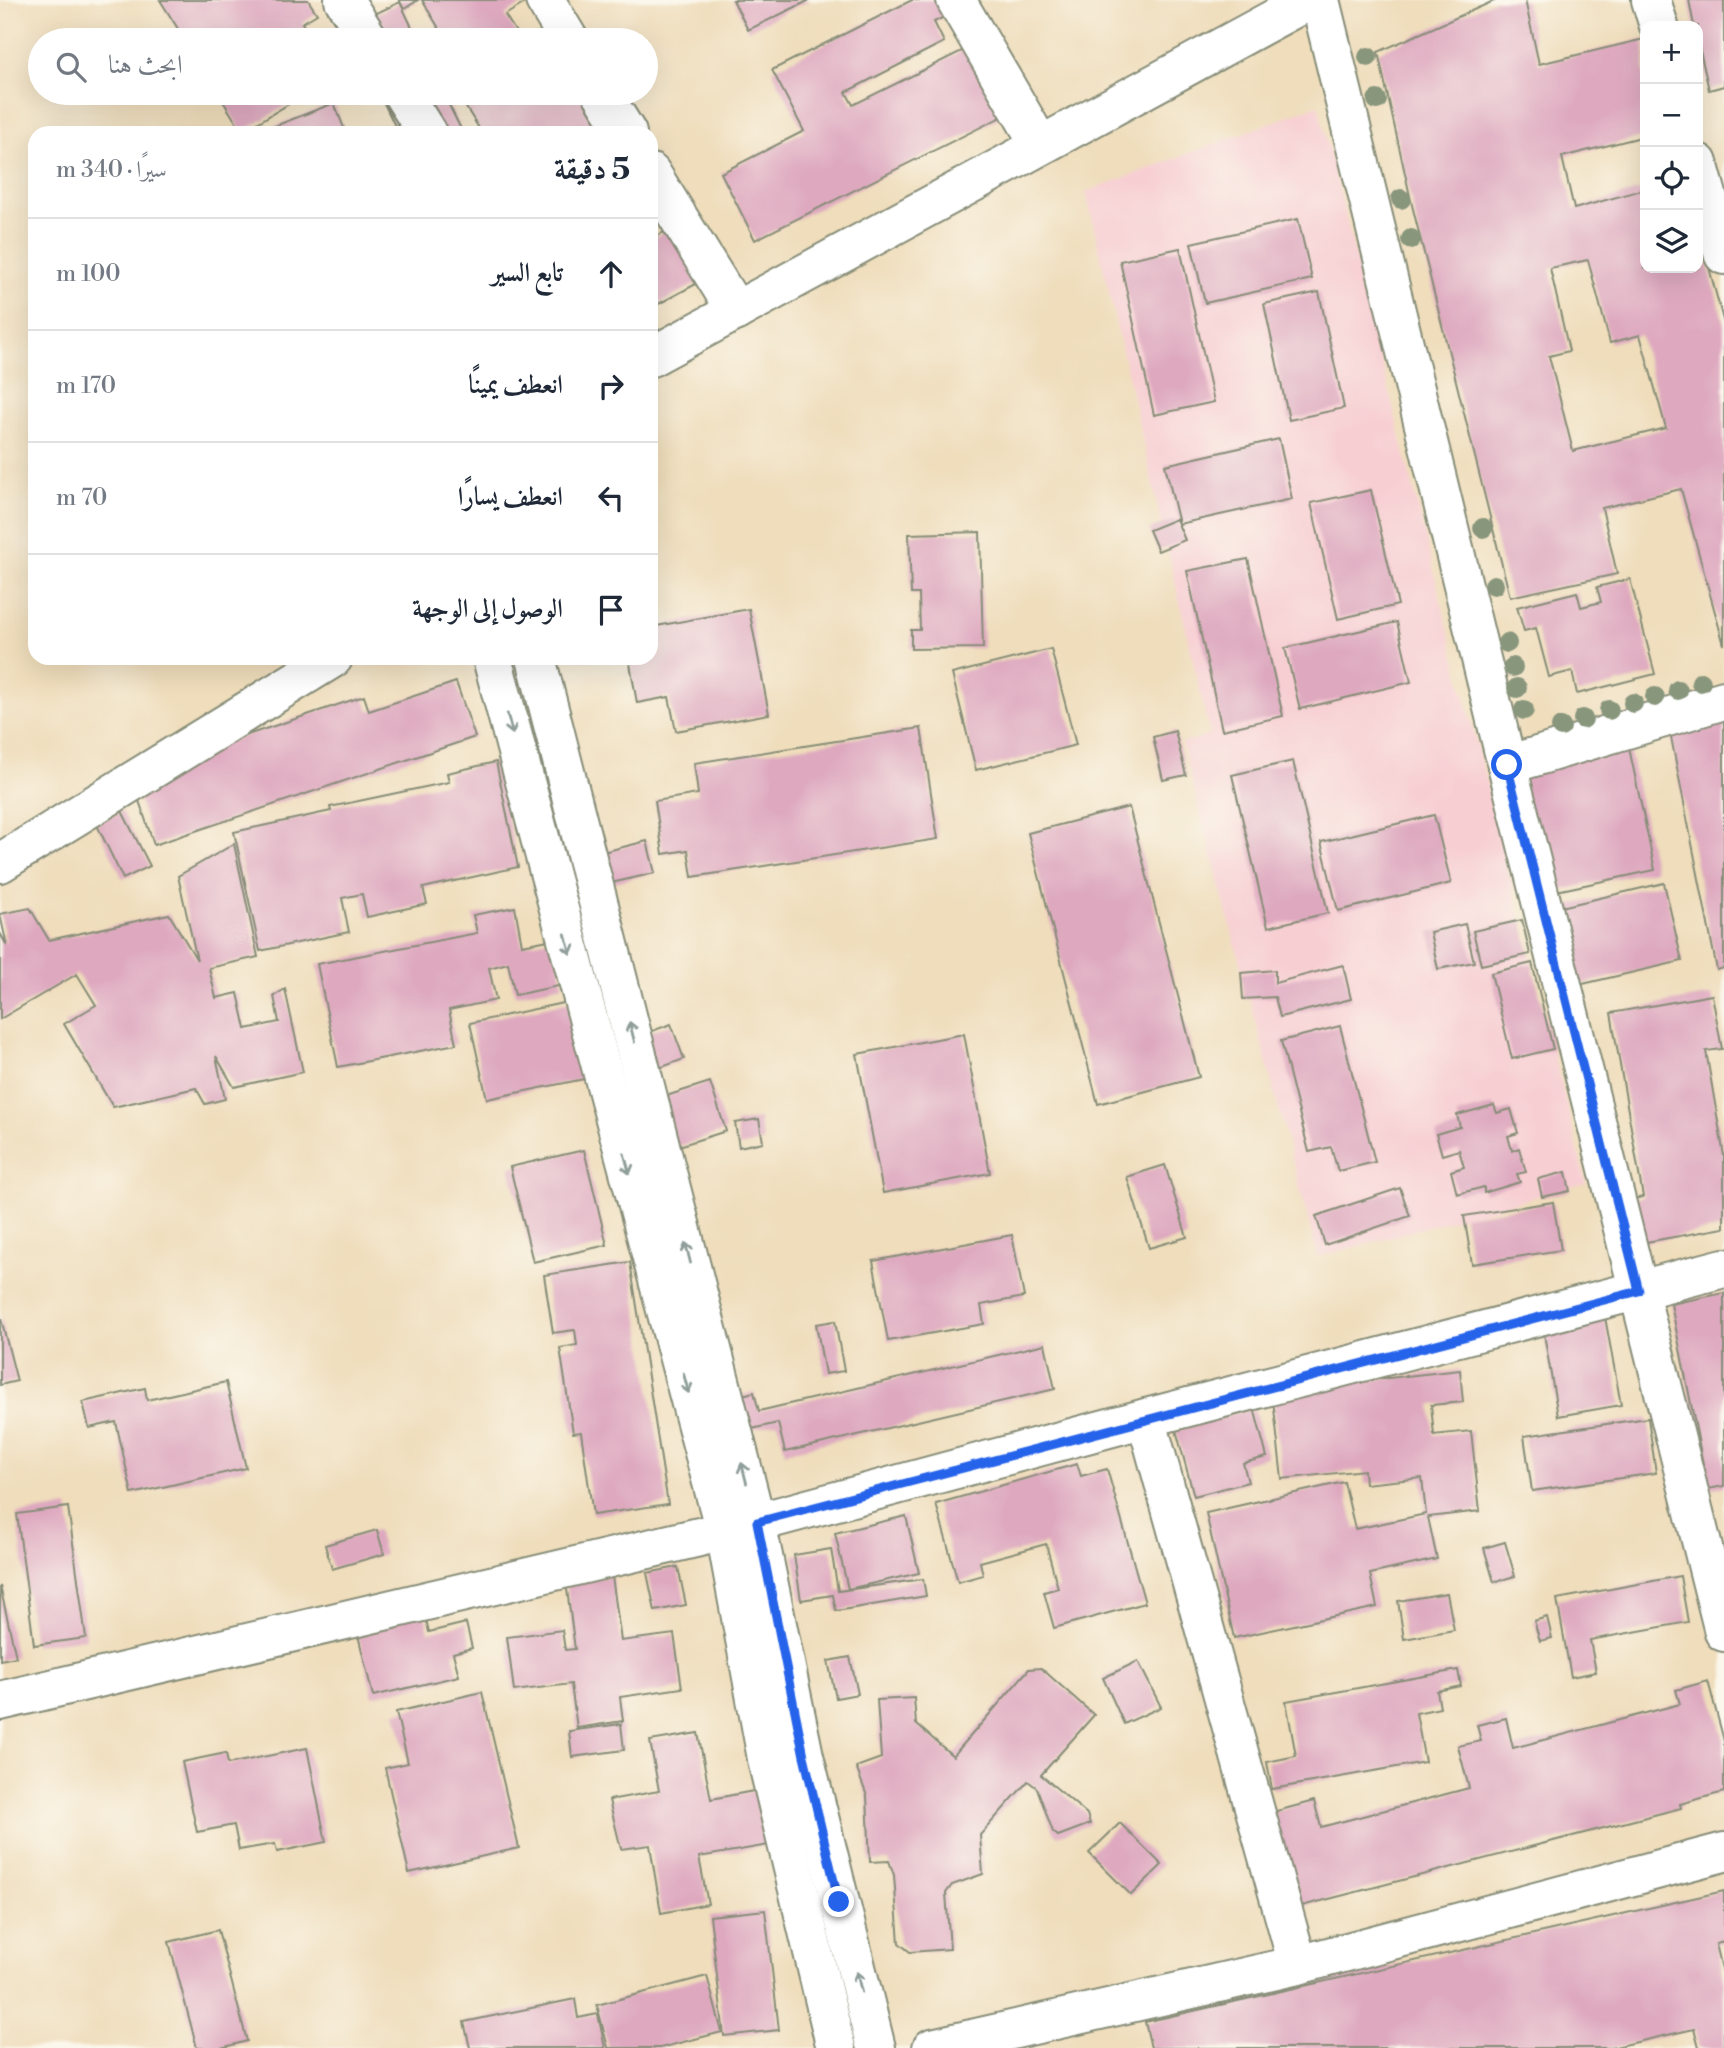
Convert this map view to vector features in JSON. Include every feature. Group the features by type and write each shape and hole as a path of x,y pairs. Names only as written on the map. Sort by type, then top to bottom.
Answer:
{"street":[{"path":"344,0 362,28"},
{"path":"545,0 562,28"},
{"path":"956,0 1040,145"},
{"path":"658,353 1040,145 1256,11 1309,0"},
{"path":"1320,0 1507,765 1724,1632"},
{"path":"1651,0 1657,21"},
{"path":"410,105 423,126"},
{"path":"610,105 623,126"},
{"path":"1703,181 1724,256"},
{"path":"658,184 736,311"},
{"path":"0,863 323,665"},
{"path":"494,665 741,1526 804,1756 876,2048"},
{"path":"538,665 741,1526 768,1764 836,2048"},
{"path":"1507,765 1724,699"},
{"path":"0,1700 741,1526 1724,1268"},
{"path":"1146,1418 1298,1965"},
{"path":"932,2048 1298,1965 1724,1852"}],"shaded area":[{"path":"1318,105 1586,1183 1318,1257 1182,743 1210,735 1086,192"}],"building":[{"path":"160,0 308,0 317,14 302,23 305,28 178,28"},
{"path":"399,0 418,0 404,9"},
{"path":"422,0 530,0 505,15 513,28 439,28"},
{"path":"733,0 810,0 748,30"},
{"path":"912,0 955,0 960,9 934,22 944,42 846,92 853,105 996,34 1031,102 755,240 721,173 804,131 772,70"},
{"path":"1496,0 1525,0 1539,64 1640,40 1640,137 1562,157 1574,209 1640,190 1640,273 1703,273 1703,245 1724,324 1724,645 1681,489 1602,508 1617,574 1510,597 1412,205 1378,52","holes":["1588,260 1610,343 1640,335 1666,428 1573,451 1549,356 1569,351 1550,268"]},
{"path":"1689,0 1724,0 1724,86 1709,90 1703,64 1703,21 1693,21"},
{"path":"400,2 412,28 347,28"},
{"path":"225,105 287,105 252,126 238,126"},
{"path":"335,105 343,126 275,126"},
{"path":"385,105 449,105 460,126 395,126"},
{"path":"464,105 623,105 598,120 602,126 478,126"},
{"path":"697,214 726,268 658,304 658,235"},
{"path":"1298,219 1312,279 1205,303 1191,243"},
{"path":"1180,248 1214,402 1154,415 1120,261"},
{"path":"1319,292 1344,408 1289,420 1264,304"},
{"path":"1279,439 1292,499 1179,524 1165,465"},
{"path":"1371,490 1398,605 1338,619 1311,503"},
{"path":"1176,519 1185,540 1158,551 1149,530"},
{"path":"980,532 983,648 911,649 911,630 920,630 919,594 911,594 909,534"},
{"path":"1248,559 1283,716 1222,730 1187,571"},
{"path":"1630,579 1655,674 1577,694 1572,671 1549,677 1536,628 1524,631 1517,607 1577,592 1581,607 1601,602 1597,587"},
{"path":"749,609 769,714 676,731 669,697 637,703 630,665 658,665 658,626"},
{"path":"1397,622 1411,682 1300,709 1285,648"},
{"path":"1051,649 1076,745 976,770 952,674"},
{"path":"456,682 475,737 154,845 130,774 364,696 369,711"},
{"path":"1724,705 1724,968 1717,970 1667,717"},
{"path":"921,728 938,839 692,877 688,850 663,854 655,801 698,794 694,763"},
{"path":"1175,731 1186,775 1163,780 1153,737"},
{"path":"1628,743 1655,870 1547,893 1519,766"},
{"path":"1293,761 1328,913 1268,927 1232,775"},
{"path":"496,762 518,867 423,888 427,904 367,917 362,894 342,898 349,932 260,951 234,832 331,811 330,807 449,782 447,773"},
{"path":"1129,807 1199,1077 1098,1104 1028,833"},
{"path":"122,811 150,866 123,879 96,823"},
{"path":"1434,815 1451,883 1338,911 1321,842"},
{"path":"647,841 655,873 611,883 603,852"},
{"path":"234,844 258,957 209,968 216,998 238,993 246,1029 279,1022 274,996 285,989 303,1072 234,1087 216,1056 225,1099 205,1104 196,1088 113,1107 64,1024 96,1005 77,974 0,1019 0,933 7,946 0,914 30,908 49,940 169,914 197,960 178,876"},
{"path":"1664,883 1682,961 1574,986 1561,907"},
{"path":"515,907 522,945 554,939 563,985 515,995 508,963 489,968 496,1000 449,1010 456,1044 338,1067 317,964 477,933 473,915"},
{"path":"1522,920 1530,954 1481,965 1473,931"},
{"path":"1465,924 1474,962 1438,969 1430,932"},
{"path":"1532,963 1553,1049 1512,1059 1491,973"},
{"path":"1343,965 1351,999 1280,1017 1275,997 1243,999 1241,973 1275,970 1275,983"},
{"path":"1712,995 1722,1049 1706,1051 1724,1156 1724,1228 1635,1244 1628,1200 1643,1197 1611,1013"},
{"path":"577,1000 594,1077 487,1099 470,1023"},
{"path":"671,1024 684,1059 646,1073 633,1038"},
{"path":"1340,1026 1375,1162 1338,1171 1331,1147 1309,1152 1281,1041"},
{"path":"964,1034 990,1173 883,1193 857,1054"},
{"path":"710,1082 726,1131 676,1147 660,1098"},
{"path":"1494,1105 1497,1113 1511,1109 1518,1133 1508,1136 1512,1151 1519,1148 1526,1172 1517,1174 1520,1182 1484,1193 1484,1187 1457,1194 1451,1171 1464,1167 1459,1150 1442,1155 1436,1134 1460,1127 1457,1115"},
{"path":"759,1119 763,1142 739,1147 735,1123"},
{"path":"584,1150 607,1245 533,1262 510,1167"},
{"path":"1165,1165 1187,1237 1149,1248 1127,1177"},
{"path":"1566,1172 1570,1191 1542,1197 1538,1179"},
{"path":"1400,1188 1410,1216 1325,1245 1316,1216"},
{"path":"1553,1202 1561,1250 1472,1264 1464,1216"},
{"path":"1012,1235 1024,1297 981,1305 984,1324 888,1341 873,1261"},
{"path":"630,1262 668,1504 593,1515 581,1432 573,1433 560,1348 577,1345 575,1330 553,1333 544,1275"},
{"path":"1724,1293 1724,1486 1708,1489 1671,1304"},
{"path":"0,1315 17,1381 0,1385"},
{"path":"1605,1317 1621,1405 1558,1416 1543,1328"},
{"path":"835,1321 844,1371 825,1374 816,1324"},
{"path":"1045,1344 1055,1389 785,1452 778,1423 739,1432 731,1398 754,1392 759,1411"},
{"path":"1460,1370 1463,1402 1431,1405 1434,1435 1471,1431 1480,1511 1428,1517 1437,1559 1370,1574 1377,1607 1234,1638 1206,1513 1344,1482 1355,1529 1426,1514 1422,1478 1365,1484 1364,1470 1282,1479 1272,1391"},
{"path":"226,1382 246,1468 132,1494 116,1422 89,1428 83,1402 145,1388 147,1400"},
{"path":"1254,1408 1267,1457 1243,1463 1248,1482 1194,1496 1176,1430"},
{"path":"1648,1418 1656,1473 1532,1491 1524,1436"},
{"path":"1077,1464 1081,1476 1107,1469 1145,1603 1054,1628 1044,1592 1058,1588 1046,1544 980,1562 983,1575 958,1582 936,1504"},
{"path":"68,1507 86,1638 34,1645 17,1514"},
{"path":"906,1516 919,1573 848,1589 835,1533"},
{"path":"377,1530 384,1554 332,1569 325,1545"},
{"path":"1505,1542 1515,1576 1494,1582 1484,1548"},
{"path":"831,1549 838,1591 923,1579 926,1596 836,1611 833,1595 801,1600 794,1555"},
{"path":"678,1567 686,1605 655,1611 647,1573"},
{"path":"612,1576 621,1641 674,1634 682,1688 620,1697 623,1721 577,1728 571,1684 514,1691 507,1637 562,1630 565,1650 575,1649 566,1582"},
{"path":"1680,1576 1688,1622 1590,1640 1596,1672 1571,1677 1557,1599"},
{"path":"0,1586 16,1657 0,1660"},
{"path":"1447,1593 1454,1630 1404,1639 1398,1601"},
{"path":"424,1611 429,1632 466,1623 472,1648 453,1653 459,1676 373,1696 356,1627"},
{"path":"1547,1617 1552,1638 1540,1641 1534,1621"},
{"path":"850,1657 858,1694 836,1698 828,1661"},
{"path":"1138,1661 1161,1707 1124,1724 1103,1678"},
{"path":"1041,1668 1094,1715 1041,1775 1087,1814 1090,1824 1058,1836 1053,1832 1037,1788 1028,1781 980,1835 983,1874 952,1885 946,1893 950,1949 910,1952 899,1943 894,1875 889,1861 870,1862 867,1796 856,1767 881,1758 877,1700 914,1698 916,1724 953,1756 1029,1669"},
{"path":"1458,1670 1461,1686 1437,1691 1440,1708 1416,1713 1425,1762 1272,1789 1267,1762 1296,1756 1286,1701"},
{"path":"1708,1681 1724,1741 1724,1792 1680,1804 1681,1808 1298,1907 1273,1812 1314,1801 1321,1827 1469,1788 1458,1746 1481,1741 1477,1725 1506,1718 1513,1748 1680,1704 1676,1690"},
{"path":"482,1692 519,1848 409,1873 385,1768 408,1763 396,1712"},
{"path":"621,1724 624,1750 572,1757 569,1731"},
{"path":"698,1733 711,1799 759,1790 769,1845 699,1857 708,1904 661,1913 650,1845 621,1849 609,1800 659,1791 650,1741"},
{"path":"307,1748 326,1842 277,1852 275,1844 239,1850 234,1825 197,1832 182,1762 226,1753 228,1764"},
{"path":"1120,1823 1162,1865 1131,1895 1089,1853"},
{"path":"1724,1891 1724,1942 1716,1944 1724,1977 1724,2048 1699,2048 1694,2029 1611,2048 1151,2048 1145,2022"},
{"path":"765,1910 779,2030 724,2036 710,1916"},
{"path":"218,1930 247,2041 221,2048 197,2048 169,1942"},
{"path":"707,1976 722,2032 660,2048 608,2048 597,2005"},
{"path":"575,1999 578,2018 598,2014 605,2048 470,2048 464,2022"}],"route":[{"path":"839,1902 804,1756 757,1522 1639,1291 1507,765"}]}
